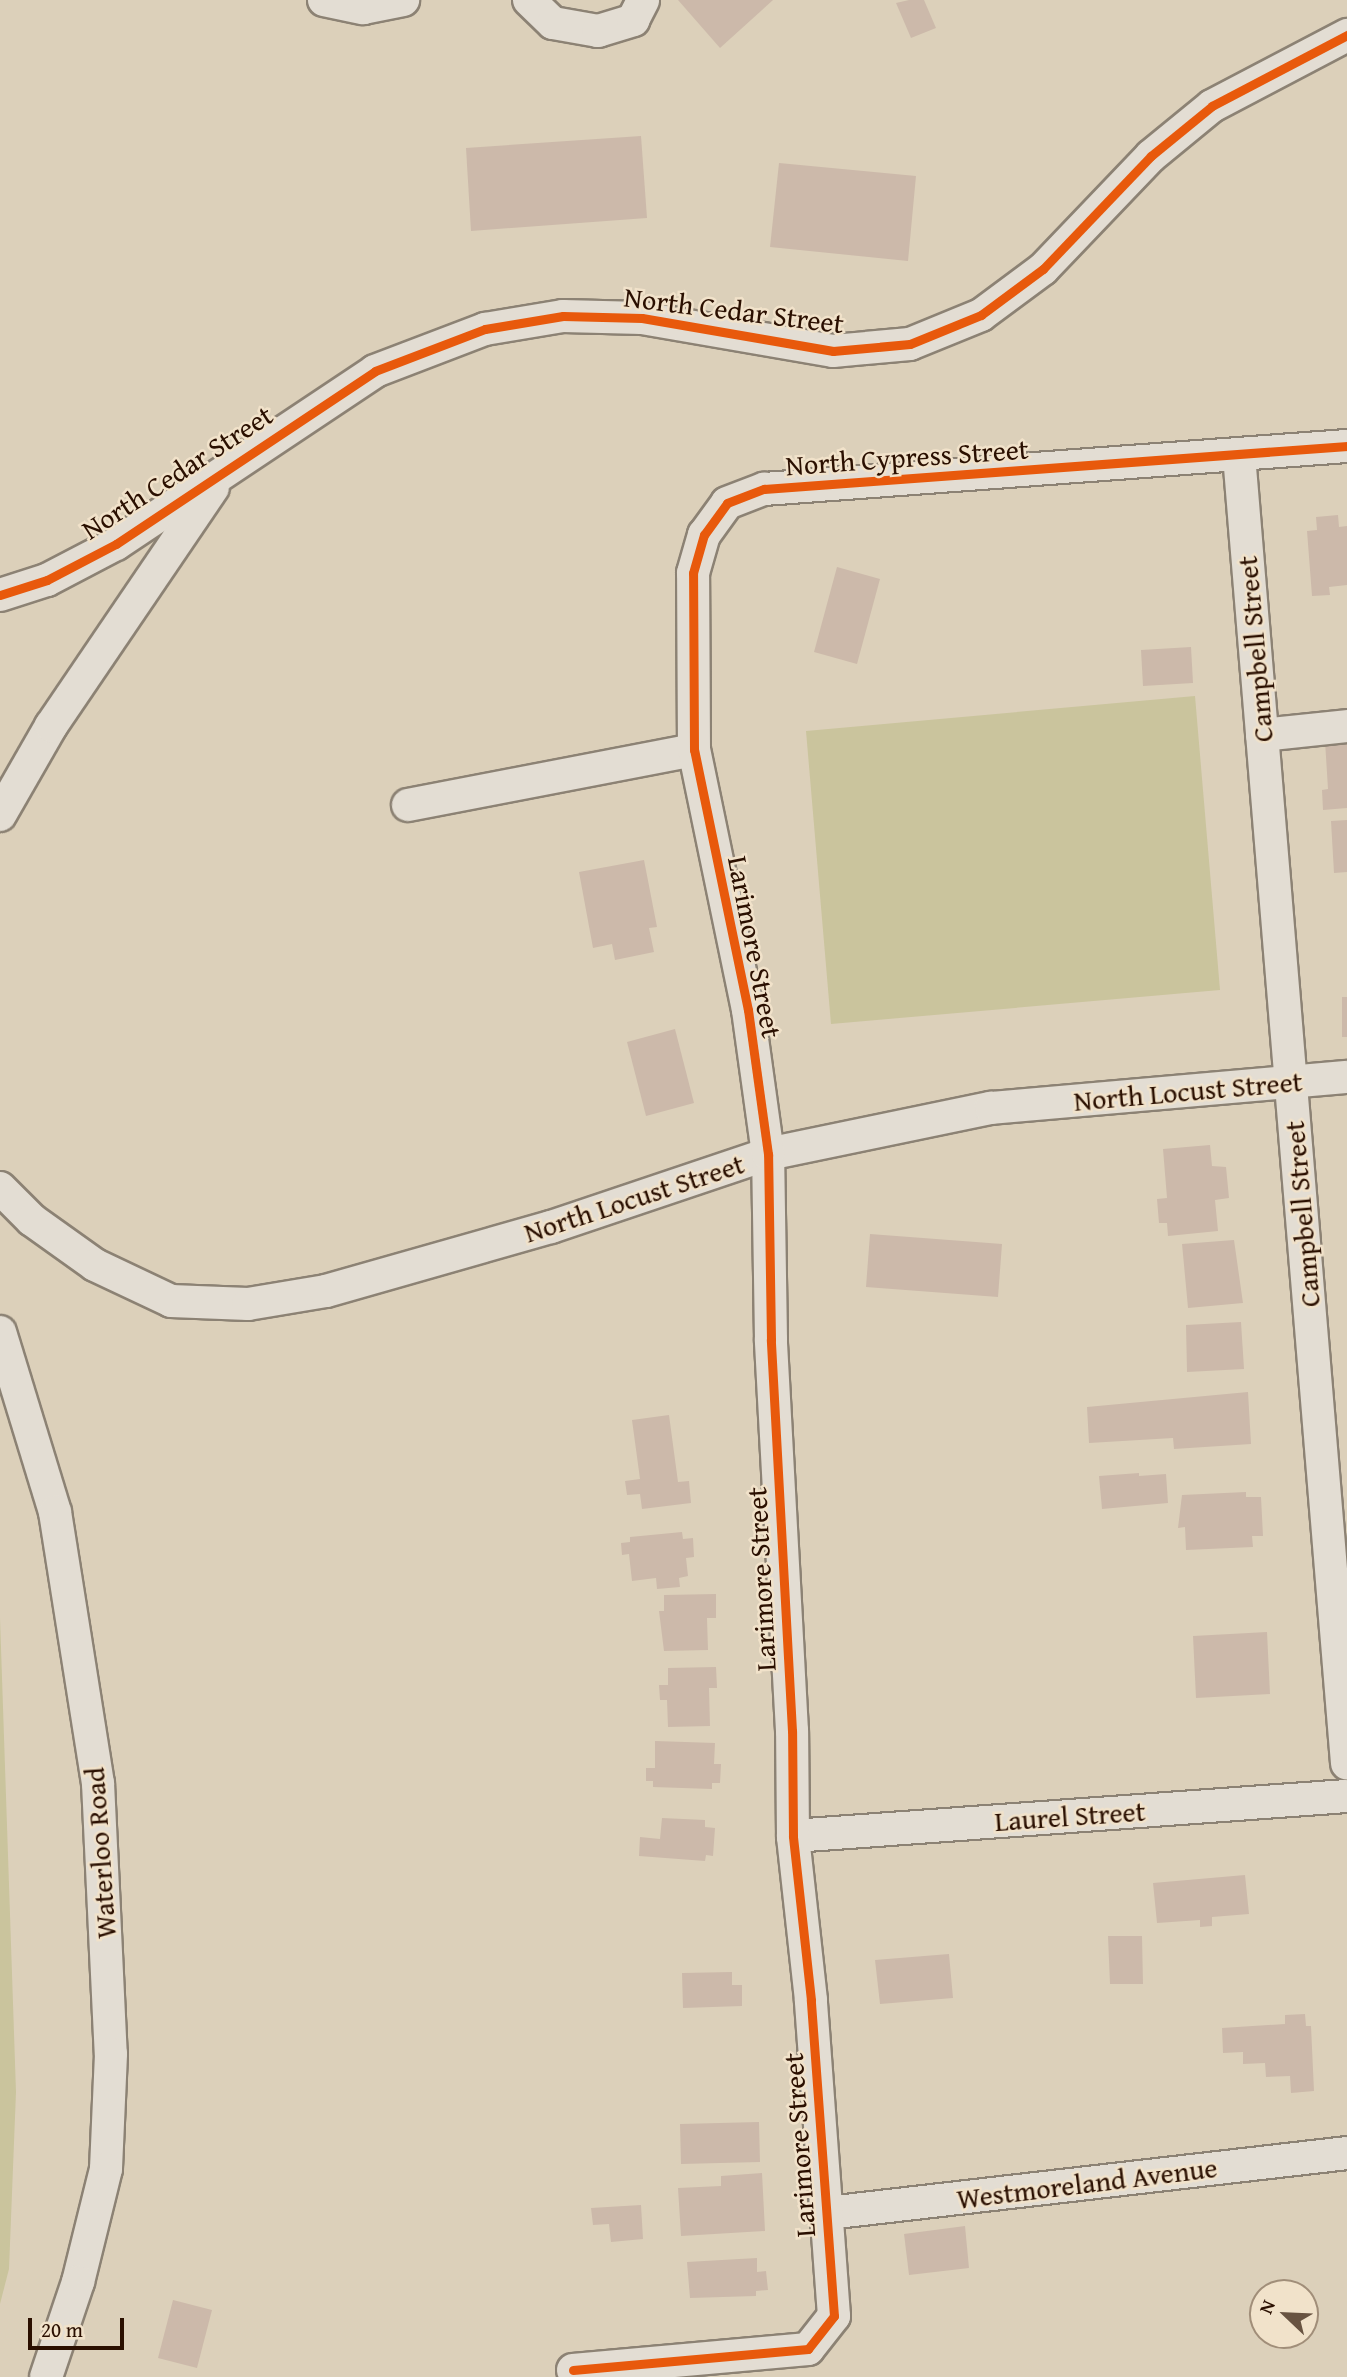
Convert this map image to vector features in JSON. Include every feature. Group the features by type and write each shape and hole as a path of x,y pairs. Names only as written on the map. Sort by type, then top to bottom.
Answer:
{"street":[{"path":"324,0 362,8 404,0"},
{"path":"529,0 553,23 598,31 633,20 643,0"},
{"name":"North Cedar Street","path":"0,595 47,580 116,544 375,371 485,329 563,316 642,318 834,351 910,344 981,315 1043,269 1151,156 1212,106 1347,36"},
{"name":"North Cypress Street","path":"694,750 693,573 704,535 727,503 764,489 1347,446"},
{"name":"Campbell Street","path":"1239,455 1347,1764"},
{"path":"0,815 51,726 221,475"},
{"path":"1262,735 1347,726"},
{"path":"408,805 694,750"},
{"name":"Larimore Street","path":"573,2370 807,2349 834,2316 828,2213 793,1836 792,1731 771,1340 768,1154 748,1010 694,750"},
{"name":"North Locust Street","path":"0,1188 32,1220 95,1265 171,1301 247,1304 326,1291 551,1227 768,1154 990,1108 1347,1077"},
{"name":"Waterloo Road","path":"0,1332 55,1512 98,1783 111,2053 106,2169 78,2282 46,2377"},
{"name":"Laurel Street","path":"793,1836 1347,1796"},
{"name":"Westmoreland Avenue","path":"828,2213 1347,2153"}],"shaded area":[{"path":"1195,696 1220,990 831,1024 806,731"},
{"path":"0,1618 16,2092 9,2269 0,2304"}],"building":[{"path":"678,0 773,0 720,48"},
{"path":"924,0 936,28 911,38 896,3"},
{"path":"641,136 647,218 471,231 466,148"},
{"path":"779,163 916,176 908,261 770,247"},
{"path":"1338,515 1339,527 1347,526 1347,585 1329,587 1330,595 1312,596 1307,531 1317,530 1316,517"},
{"path":"837,567 880,579 857,664 814,652"},
{"path":"1191,647 1193,683 1143,686 1141,650"},
{"path":"1347,739 1347,808 1323,810 1322,790 1328,789 1325,741"},
{"path":"1347,820 1347,872 1334,873 1331,821"},
{"path":"644,860 657,927 649,928 654,952 615,960 612,944 593,948 579,872"},
{"path":"1342,997 1347,997 1347,1037 1342,1037"},
{"path":"675,1029 694,1103 646,1116 627,1042"},
{"path":"1210,1145 1212,1166 1226,1167 1229,1198 1215,1200 1218,1231 1168,1236 1167,1223 1159,1223 1157,1199 1167,1198 1163,1149"},
{"path":"870,1234 1002,1244 998,1297 866,1287"},
{"path":"1234,1240 1243,1303 1188,1308 1182,1244"},
{"path":"1241,1322 1244,1369 1187,1372 1186,1325"},
{"path":"1248,1392 1251,1444 1174,1449 1173,1438 1089,1443 1087,1407"},
{"path":"669,1415 678,1482 689,1481 691,1503 642,1509 640,1494 627,1495 625,1481 640,1479 632,1420"},
{"path":"1139,1473 1139,1476 1166,1474 1168,1503 1102,1509 1099,1476"},
{"path":"1246,1492 1246,1497 1261,1497 1263,1536 1252,1536 1253,1547 1186,1550 1185,1527 1178,1528 1182,1495"},
{"path":"682,1532 683,1539 693,1538 694,1557 686,1558 688,1576 679,1578 680,1587 657,1589 656,1578 632,1581 629,1554 622,1555 621,1543 630,1542 630,1537"},
{"path":"716,1594 716,1618 707,1618 708,1650 664,1651 659,1611 664,1611 664,1595"},
{"path":"1267,1632 1270,1694 1196,1698 1193,1636"},
{"path":"716,1667 717,1688 709,1688 710,1726 668,1727 667,1700 660,1700 659,1685 668,1685 668,1668"},
{"path":"655,1741 715,1743 714,1764 721,1764 720,1783 712,1783 712,1789 653,1787 653,1781 646,1781 646,1768 655,1768"},
{"path":"662,1818 705,1820 705,1827 715,1828 713,1856 706,1855 705,1861 639,1856 640,1837 660,1839"},
{"path":"1245,1875 1249,1914 1212,1917 1212,1926 1200,1927 1200,1920 1157,1923 1153,1883"},
{"path":"1108,1936 1142,1936 1143,1984 1110,1984"},
{"path":"949,1954 953,1998 880,2004 875,1960"},
{"path":"732,1972 732,1985 742,1985 742,2006 683,2008 682,1973"},
{"path":"1305,2014 1306,2026 1311,2026 1314,2091 1291,2093 1290,2076 1266,2077 1265,2063 1243,2064 1243,2052 1223,2053 1222,2028 1285,2024 1285,2015"},
{"path":"759,2122 760,2162 681,2164 680,2124"},
{"path":"762,2173 765,2231 681,2236 678,2188 721,2186 721,2176"},
{"path":"641,2205 643,2239 611,2242 609,2224 593,2225 591,2208"},
{"path":"965,2226 969,2268 909,2275 904,2234"},
{"path":"757,2258 757,2272 766,2271 768,2290 756,2291 756,2296 690,2298 687,2262"},
{"path":"173,2300 212,2310 197,2368 158,2358"}],"cycle path":[{"path":"0,595 47,580 116,544 375,371 485,329 563,316 642,318 833,351 910,344 981,315 1043,269 1151,156 1212,106 1347,35"},
{"path":"573,2370 808,2349 834,2316 811,2000 793,1836 792,1731 771,1340 768,1154 748,1010 694,750 693,573 704,535 727,503 764,489 1347,446"}]}
